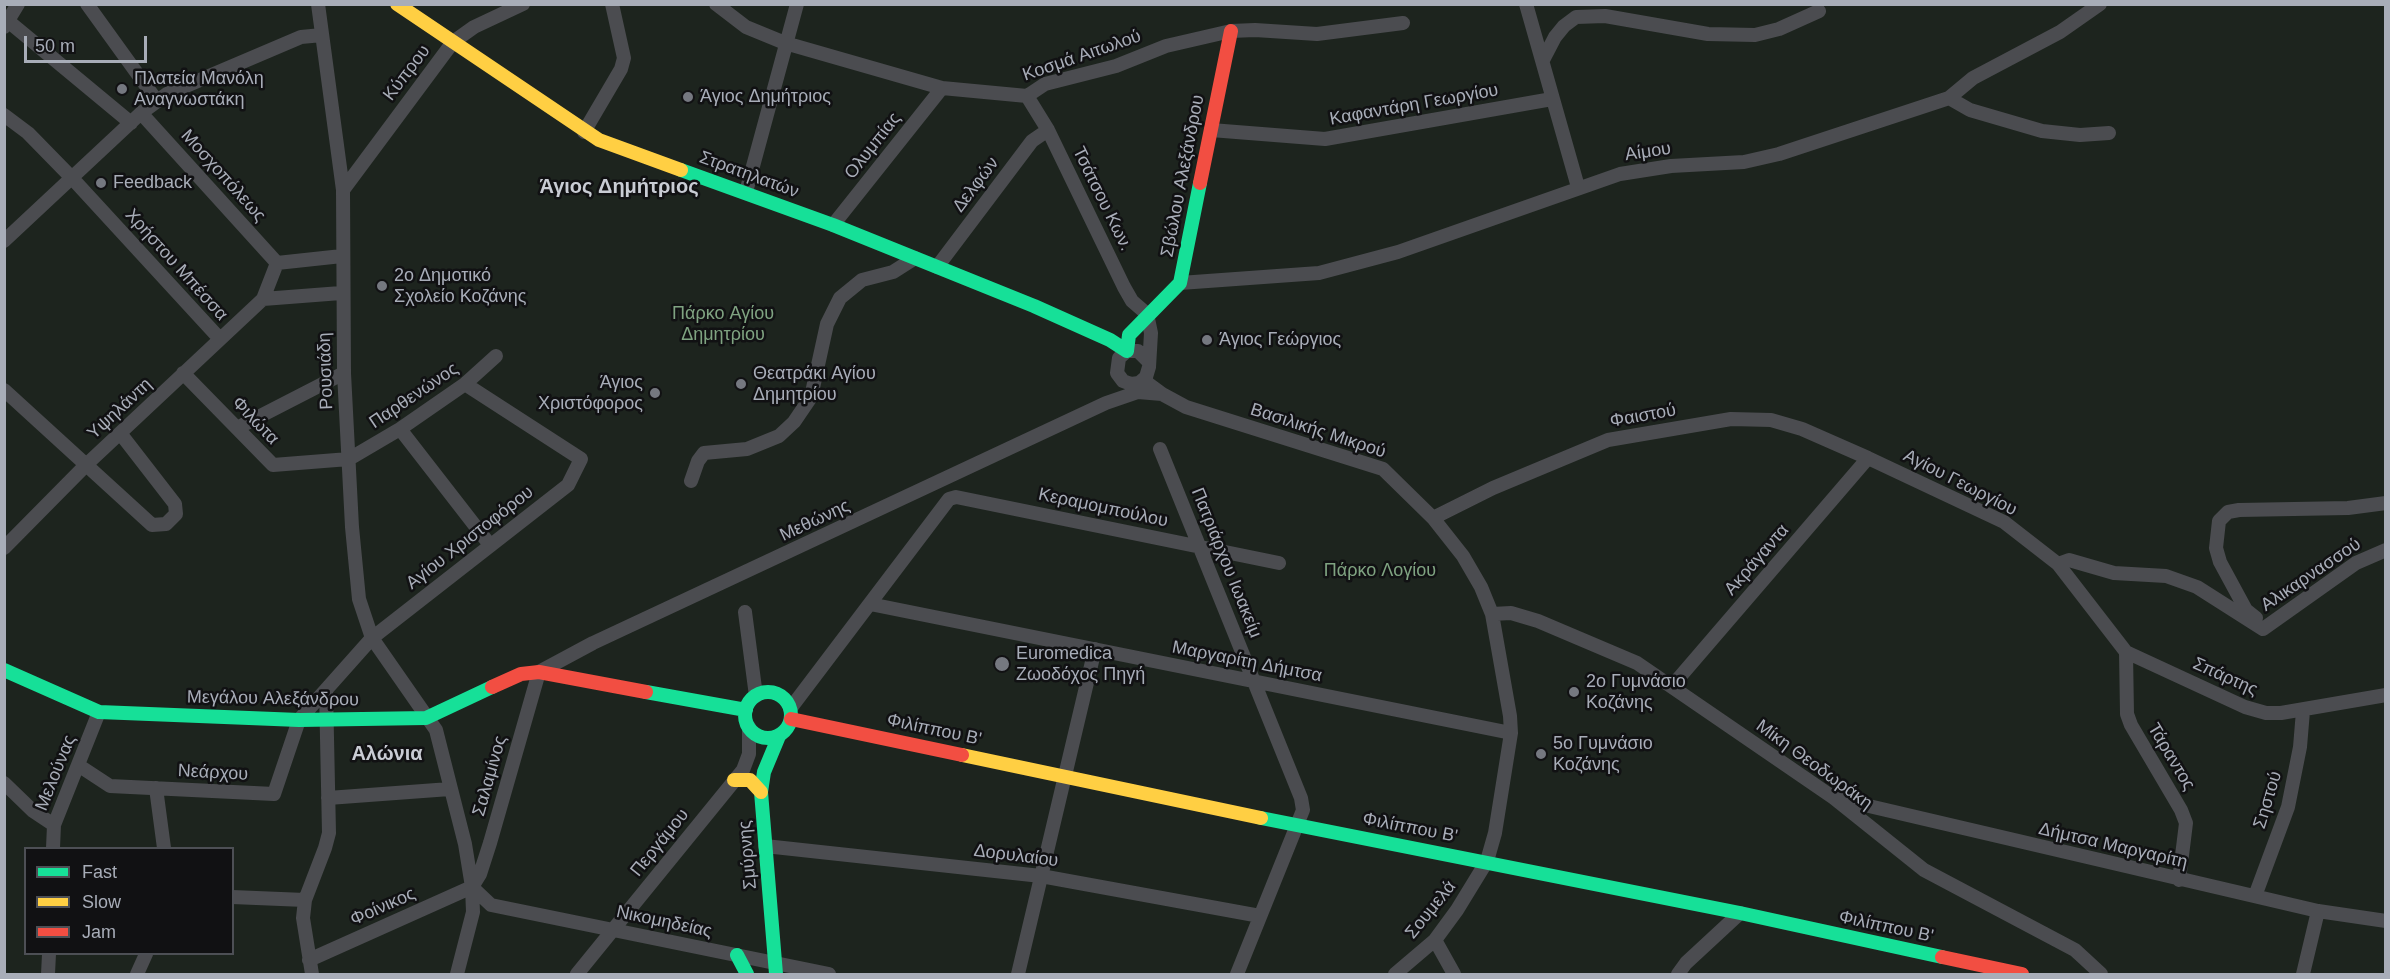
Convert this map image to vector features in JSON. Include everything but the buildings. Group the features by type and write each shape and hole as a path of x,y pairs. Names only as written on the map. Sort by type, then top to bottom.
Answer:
{"main road":[{"name":"Στρατηλατών","path":"397,4 584,132 618,148 746,192 915,258 1110,340 1127,351"},
{"name":"Σβώλου Αλεξάνδρου","path":"1148,314 1180,283 1231,31"},
{"path":"1127,351 1129,334 1148,314"},
{"name":"Μεγάλου Αλεξάνδρου","path":"4,670 99,712 299,720 426,718 521,674 539,672"},
{"path":"539,672 746,710"},
{"path":"774,693 784,699 791,714 787,729 779,736 759,736 748,727 746,710 756,696 774,693"},
{"name":"Φιλίππου Β'","path":"791,714 1065,776 1297,825 1487,861 2015,974"},
{"name":"Σμύρνης","path":"775,969 761,792 764,772 779,736"},
{"path":"734,780 750,780 761,792"},
{"path":"737,956 747,975"},
{"path":"762,975 775,969"}],"street":[{"path":"18,4 6,24 131,123"},
{"path":"87,4 157,101"},
{"name":"Ρουσιάδη","path":"318,4 343,190 341,293 344,373 360,598 372,638 426,718 432,721 436,730 465,844 472,887 473,912 457,975"},
{"name":"Κύπρου","path":"343,190 453,42 474,27 523,4"},
{"path":"584,132 621,69 624,58 612,4"},
{"name":"Κοσμά Αιτωλού","path":"716,4 746,27 785,43 942,88 1027,96 1045,84 1116,66 1166,46 1231,31 1317,34 1403,23"},
{"path":"746,192 797,4"},
{"path":"1526,4 1578,187"},
{"name":"Αίμου","path":"1180,283 1319,273 1482,224 1578,187 1645,169 1744,162 1779,154 1949,98 1973,78 2049,38 2100,4"},
{"path":"1543,60 1559,32 1576,17 1605,16 1708,34 1755,35 1779,29 1819,11"},
{"path":"4,242 141,113 167,94 301,37 322,35"},
{"name":"Ολυμπίας","path":"833,225 942,88"},
{"name":"Τσάτσου Κων.","path":"1027,96 1048,130 1132,301 1148,314"},
{"path":"1949,98 1970,110 2042,131 2080,135 2109,133"},
{"name":"Καφαντάρη Γεωργίου","path":"1211,130 1325,139 1552,99"},
{"name":"Μοσχοπόλεως","path":"141,113 277,263"},
{"name":"Χρήστου Μπέσσα","path":"4,115 28,133 72,178 220,339"},
{"name":"Δελφών","path":"937,267 1032,141 1048,130"},
{"path":"277,263 342,256"},
{"path":"691,481 698,461 704,453 747,449 779,436 794,422 811,397 827,324 840,298 862,280 893,272 915,258"},
{"name":"Υψηλάντη","path":"4,548 87,464 263,299 277,263"},
{"path":"263,299 341,293"},
{"path":"1119,377 1131,384 1143,380 1149,372 1151,325 1148,314"},
{"path":"1106,403 1116,390 1119,377 1110,340 1118,340 1129,334"},
{"path":"1117,362 1127,351 1138,351 1149,362"},
{"name":"Παρθενώνος","path":"349,459 400,429 465,384 496,357"},
{"name":"Φιλώτα","path":"183,373 273,465 349,459"},
{"path":"237,428 344,373"},
{"name":"Βασιλικής Μικρού","path":"1143,380 1162,394 1195,410 1368,463 1390,475 1433,518 1463,556 1492,614 1503,666 1511,733 1496,833 1487,861"},
{"name":"Αγίου Χριστοφόρου","path":"299,720 372,638 568,485 581,459 465,384"},
{"path":"4,390 152,525 156,526 171,520 176,514 175,504 120,433"},
{"name":"Μεθώνης","path":"539,672 593,643 1106,403 1138,392 1162,394"},
{"name":"Φαιστού","path":"1433,518 1492,488 1608,440 1731,419 1754,418 1789,424 1868,458"},
{"path":"400,429 490,545"},
{"name":"Πατριάρχου Ιωακείμ","path":"1160,449 1301,798 1303,810 1237,975"},
{"name":"Αγίου Γεωργίου","path":"1868,458 2004,522 2058,564 2126,652"},
{"name":"Ακράγαντα","path":"1672,686 1868,458"},
{"name":"Κεραμομπούλου","path":"870,604 949,499 956,496 1279,563"},
{"path":"2268,626 2246,610 2220,562 2216,548 2219,521 2228,512 2239,510 2349,508 2385,503"},
{"name":"Αλικαρνασσού","path":"2058,564 2069,560 2114,573 2166,576 2197,587 2259,628 2268,626 2356,563 2385,550"},
{"path":"791,714 870,604"},
{"name":"Μαργαρίτη Δήμτσα","path":"870,604 1511,733"},
{"path":"745,612 756,696"},
{"name":"Μίκη Θεοδωράκη","path":"1492,614 1511,613 1538,621 1637,663 1834,798 1924,870 2075,950 2101,975"},
{"path":"1018,975 1095,650"},
{"name":"Σπάρτης","path":"2126,652 2245,707 2266,713 2303,711 2385,695"},
{"name":"Τάραντος","path":"2126,652 2127,714 2186,823 2180,880"},
{"name":"Σαλαμίνος","path":"472,887 480,874 490,843 539,672"},
{"path":"310,968 303,918 305,900 326,848 329,833 326,690"},
{"name":"Σηστού","path":"2255,897 2288,807 2301,747 2303,711"},
{"name":"Μελούνας","path":"53,847 54,825 99,712"},
{"name":"Νεάρχου","path":"78,765 110,786 273,794 299,720"},
{"name":"Περγάμου","path":"576,975 747,764 750,739 748,727"},
{"path":"4,783 33,811 54,825"},
{"path":"156,788 165,847"},
{"path":"328,798 450,789"},
{"name":"Δήμτσα Μαργαρίτη","path":"1834,798 2255,897 2318,911 2385,921"},
{"name":"Δορυλαίου","path":"765,846 1041,876 1260,916"},
{"name":"Σουμελά","path":"1395,975 1435,940 1473,887 1487,861"},
{"path":"472,887 491,905"},
{"name":"Φοίνικος","path":"310,968 472,887"},
{"path":"234,897 305,900"},
{"path":"473,912 482,905 491,905"},
{"name":"Νικομηδείας","path":"491,905 737,956 775,969 829,975"},
{"path":"2303,975 2318,911"},
{"path":"1678,975 1686,963 1740,914"},
{"path":"1435,940 1454,975"},
{"path":"48,975 50,955"},
{"path":"137,975 146,955"}],"green space":[{"path":"4,5 2385,5 2385,974 5,974"}],"traffic: fast":[{"path":"681,170 833,225 1034,306 1110,340 1127,351 1129,335 1180,283 1200,183"},
{"path":"4,670 99,712 299,720 426,718 492,687"},
{"path":"646,692 746,710"},
{"path":"768,692 784,699 791,715 784,731 768,738 752,731 745,715 752,699 768,692"},
{"path":"776,974 761,792 764,772 779,736"},
{"path":"1261,818 1740,913 1942,957"},
{"path":"737,955 747,974"}],"traffic: slow":[{"path":"397,4 599,140 681,170"},
{"path":"962,755 1261,818"},
{"path":"734,780 750,780 761,792"}],"traffic: jam":[{"path":"1200,183 1231,31"},
{"path":"492,687 521,674 539,672 646,692"},
{"path":"791,719 962,755"},
{"path":"1942,957 2022,974"}],"place":[{"name":"Πλατεία Μανόλη Αναγνωστάκη","path":"122,89"},
{"name":"Άγιος Δημήτριος","path":"688,97"},
{"name":"Feedback","path":"101,183"},
{"name":"2ο Δημοτικό Σχολείο Κοζάνης","path":"382,286"},
{"name":"Άγιος Γεώργιος","path":"1207,340"},
{"name":"Θεατράκι Αγίου Δημητρίου","path":"741,384"},
{"name":"Άγιος Χριστόφορος","path":"655,393"},
{"name":"Euromedica Ζωοδόχος Πηγή","path":"1002,664"},
{"name":"2o Γυμνάσιο Κοζάνης","path":"1574,692"},
{"name":"5o Γυμνάσιο Κοζάνης","path":"1541,754"}],"district":[{"name":"Άγιος Δημήτριος","path":"619,187"},
{"name":"Αλώνια","path":"387,754"}],"park label":[{"name":"Πάρκο Αγίου Δημητρίου","path":"723,324"},
{"name":"Πάρκο Λογίου","path":"1380,571"}]}
